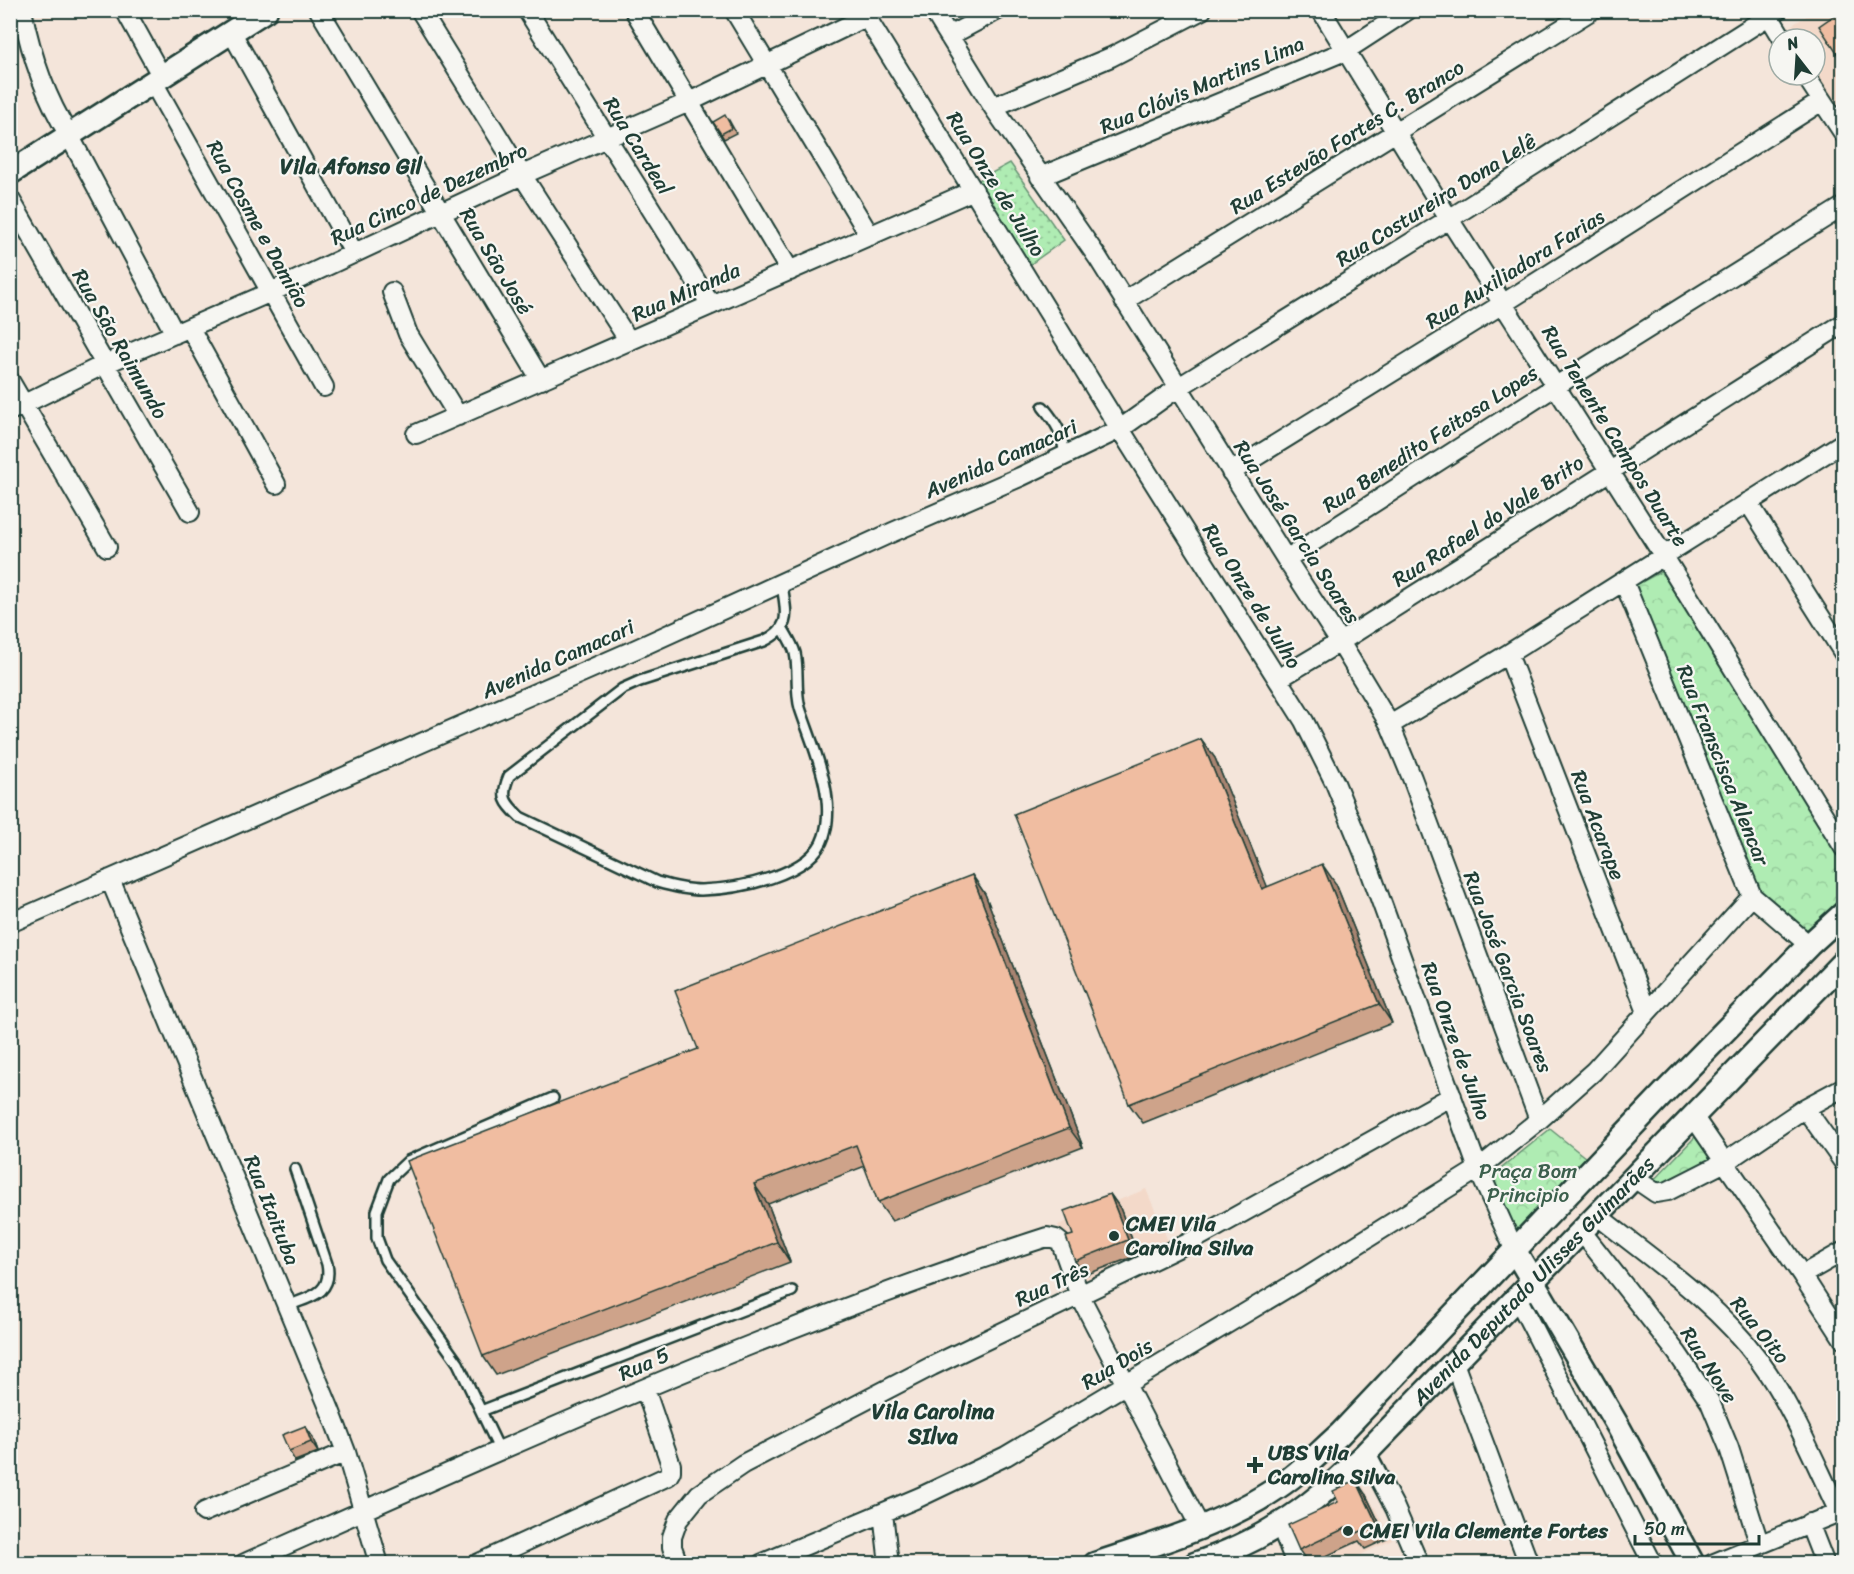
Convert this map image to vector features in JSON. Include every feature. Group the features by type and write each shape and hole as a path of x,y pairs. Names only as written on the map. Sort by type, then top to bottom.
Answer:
{"street":[{"path":"22,10 33,56 56,114 182,331 276,484"},
{"path":"125,10 158,80"},
{"path":"10,173 267,10"},
{"name":"Rua São José","path":"319,10 541,380"},
{"path":"420,10 522,175 629,341"},
{"name":"Rua Cardeal","path":"527,10 711,305"},
{"path":"634,10 790,271"},
{"path":"734,10 870,236"},
{"name":"Rua José Garcia Soares","path":"933,10 993,107 1078,230 1179,387 1390,725 1412,778 1539,1120"},
{"path":"949,36 998,10"},
{"path":"993,107 1111,57 1202,10"},
{"path":"1321,10 1345,51"},
{"name":"Rua Clóvis Martins Lima","path":"1040,177 1345,51 1408,10"},
{"name":"Rua Estevão Fortes C. Branco","path":"1124,301 1592,10"},
{"name":"Rua Cinco de Dezembro","path":"17,408 105,364 271,292 440,212 767,66 864,14"},
{"name":"Rua Onze de Julho","path":"864,14 1120,429 1304,721 1335,783 1364,854 1478,1169 1515,1251"},
{"name":"Rua Costureira Dona Lelê","path":"1120,429 1179,387 1774,14"},
{"path":"232,33 354,254"},
{"name":"Rua Tenente Campos Duarte","path":"1345,51 1663,555 1844,848"},
{"name":"Rua Cosme e Damião","path":"158,80 324,387"},
{"path":"1813,87 1844,134"},
{"name":"Rua Auxiliadora Farias","path":"1231,472 1504,303 1822,101"},
{"name":"Rua Miranda","path":"416,434 974,190"},
{"name":"Rua São Raimundo","path":"10,199 190,512"},
{"name":"Rua Benedito Feitosa Lopes","path":"1286,559 1556,386 1844,206"},
{"path":"392,292 408,334 458,416"},
{"name":"Rua Rafael do Vale Brito","path":"1278,679 1844,323"},
{"path":"10,381 17,408 107,547"},
{"name":"Avenida Camacari","path":"10,923 391,758 1065,456 1120,429"},
{"path":"1390,725 1624,582 1748,502 1841,450"},
{"path":"1748,502 1844,654"},
{"name":"Rua Franscisca Alencar","path":"1624,582 1752,896 1809,945"},
{"name":"Rua Acarape","path":"1508,654 1647,1012"},
{"name":"Rua Itaituba","path":"111,879 346,1452 380,1563"},
{"name":"Rua Dois","path":"761,1563 883,1513 1006,1456 1307,1276 1478,1169 1539,1120 1594,1071 1752,896"},
{"name":"Avenida Deputado Ulisses Guimarães","path":"1095,1563 1122,1559 1200,1527 1260,1498 1292,1477 1340,1434 1664,1093 1809,945 1844,913"},
{"name":"Avenida Deputado Ulisses Guimarães","path":"1195,1563 1254,1539 1280,1524 1317,1498 1366,1453 1844,961"},
{"path":"1634,1178 1651,1191 1662,1193 1725,1162 1805,1108 1844,1087"},
{"name":"Rua Três","path":"678,1563 672,1547 672,1537 678,1520 699,1494 743,1464 932,1366 1188,1243 1452,1096"},
{"path":"1805,1108 1844,1163"},
{"path":"1693,1116 1844,1340"},
{"name":"Rua Oito","path":"1590,1224 1709,1304 1757,1358 1777,1388 1841,1511"},
{"name":"Rua Nove","path":"1590,1224 1710,1402 1729,1448 1759,1544"},
{"name":"Rua 5","path":"243,1563 688,1370 921,1280 1047,1237 1056,1239 1066,1254 1080,1296"},
{"path":"1515,1251 1619,1428 1693,1563"},
{"path":"1802,1275 1844,1251"},
{"path":"1080,1296 1200,1527"},
{"path":"1518,1299 1653,1563"},
{"path":"1454,1363 1529,1563"},
{"path":"477,1563 664,1479 671,1471 670,1465 645,1389"},
{"path":"204,1512 346,1452"},
{"path":"1366,1453 1395,1508 1419,1563"},
{"path":"1712,1563 1841,1511"},
{"path":"883,1513 889,1563"},
{"path":"1809,1523 1825,1563"},
{"path":"1280,1524 1296,1563"}],"lane":[{"path":"1043,407 1060,430 1065,456"},
{"path":"782,583 785,620 783,629 776,635 764,641 653,676 622,689 509,776 504,788 504,797 508,806 520,817 657,882 674,887 700,890 747,885 794,869 813,855 824,837 827,807 820,766 799,705 795,651 783,629"},
{"path":"500,1451 458,1363 385,1260 377,1238 377,1211 388,1179 408,1161 553,1098"},
{"path":"287,1306 317,1294 327,1285 329,1275 295,1169"},
{"path":"481,1411 792,1291"}],"shaded area":[{"path":"1815,11 1843,11 1843,123 1822,87 1827,87 1827,27 1788,27"},
{"name":"CMEI Vila Carolina Silva","path":"1146,1189 1171,1248 1082,1284 1058,1225"},
{"name":"CMEI Vila Clemente Fortes","path":"1363,1486 1392,1540 1344,1563 1304,1564 1294,1539 1322,1523"}],"green space":[{"path":"1010,163 1064,240 1028,266 977,181"},
{"path":"1666,569 1843,857 1843,899 1811,933 1756,889 1634,586"},
{"name":"Praça Bom Principio","path":"1550,1129 1591,1162 1514,1236 1487,1180"},
{"path":"1695,1137 1715,1164 1669,1186 1649,1185"}],"building":[{"path":"1844,10 1844,60 1842,61 1827,38 1827,27 1819,26"},
{"path":"725,115 732,128 721,134 713,122"},
{"path":"1201,739 1262,889 1322,864 1379,1004 1129,1104 1014,814"},
{"path":"972,875 1069,1128 878,1202 856,1145 754,1184 777,1242 483,1356 407,1161 698,1049 675,991"},
{"path":"1110,1194 1128,1240 1075,1261 1066,1237 1073,1235 1064,1211"},
{"path":"305,1426 311,1442 289,1451 282,1435"},
{"path":"1356,1480 1377,1524 1355,1534 1350,1526 1299,1550 1288,1525 1338,1502 1333,1491"}],"place":[{"name":"CMEI Vila Carolina Silva","path":"1114,1236"},
{"name":"UBS Vila Carolina Silva","path":"1255,1465"},
{"name":"CMEI Vila Clemente Fortes","path":"1348,1531"}],"district":[{"name":"Vila Afonso Gil","path":"351,166"},
{"name":"Vila Carolina SIlva","path":"933,1424"}]}
